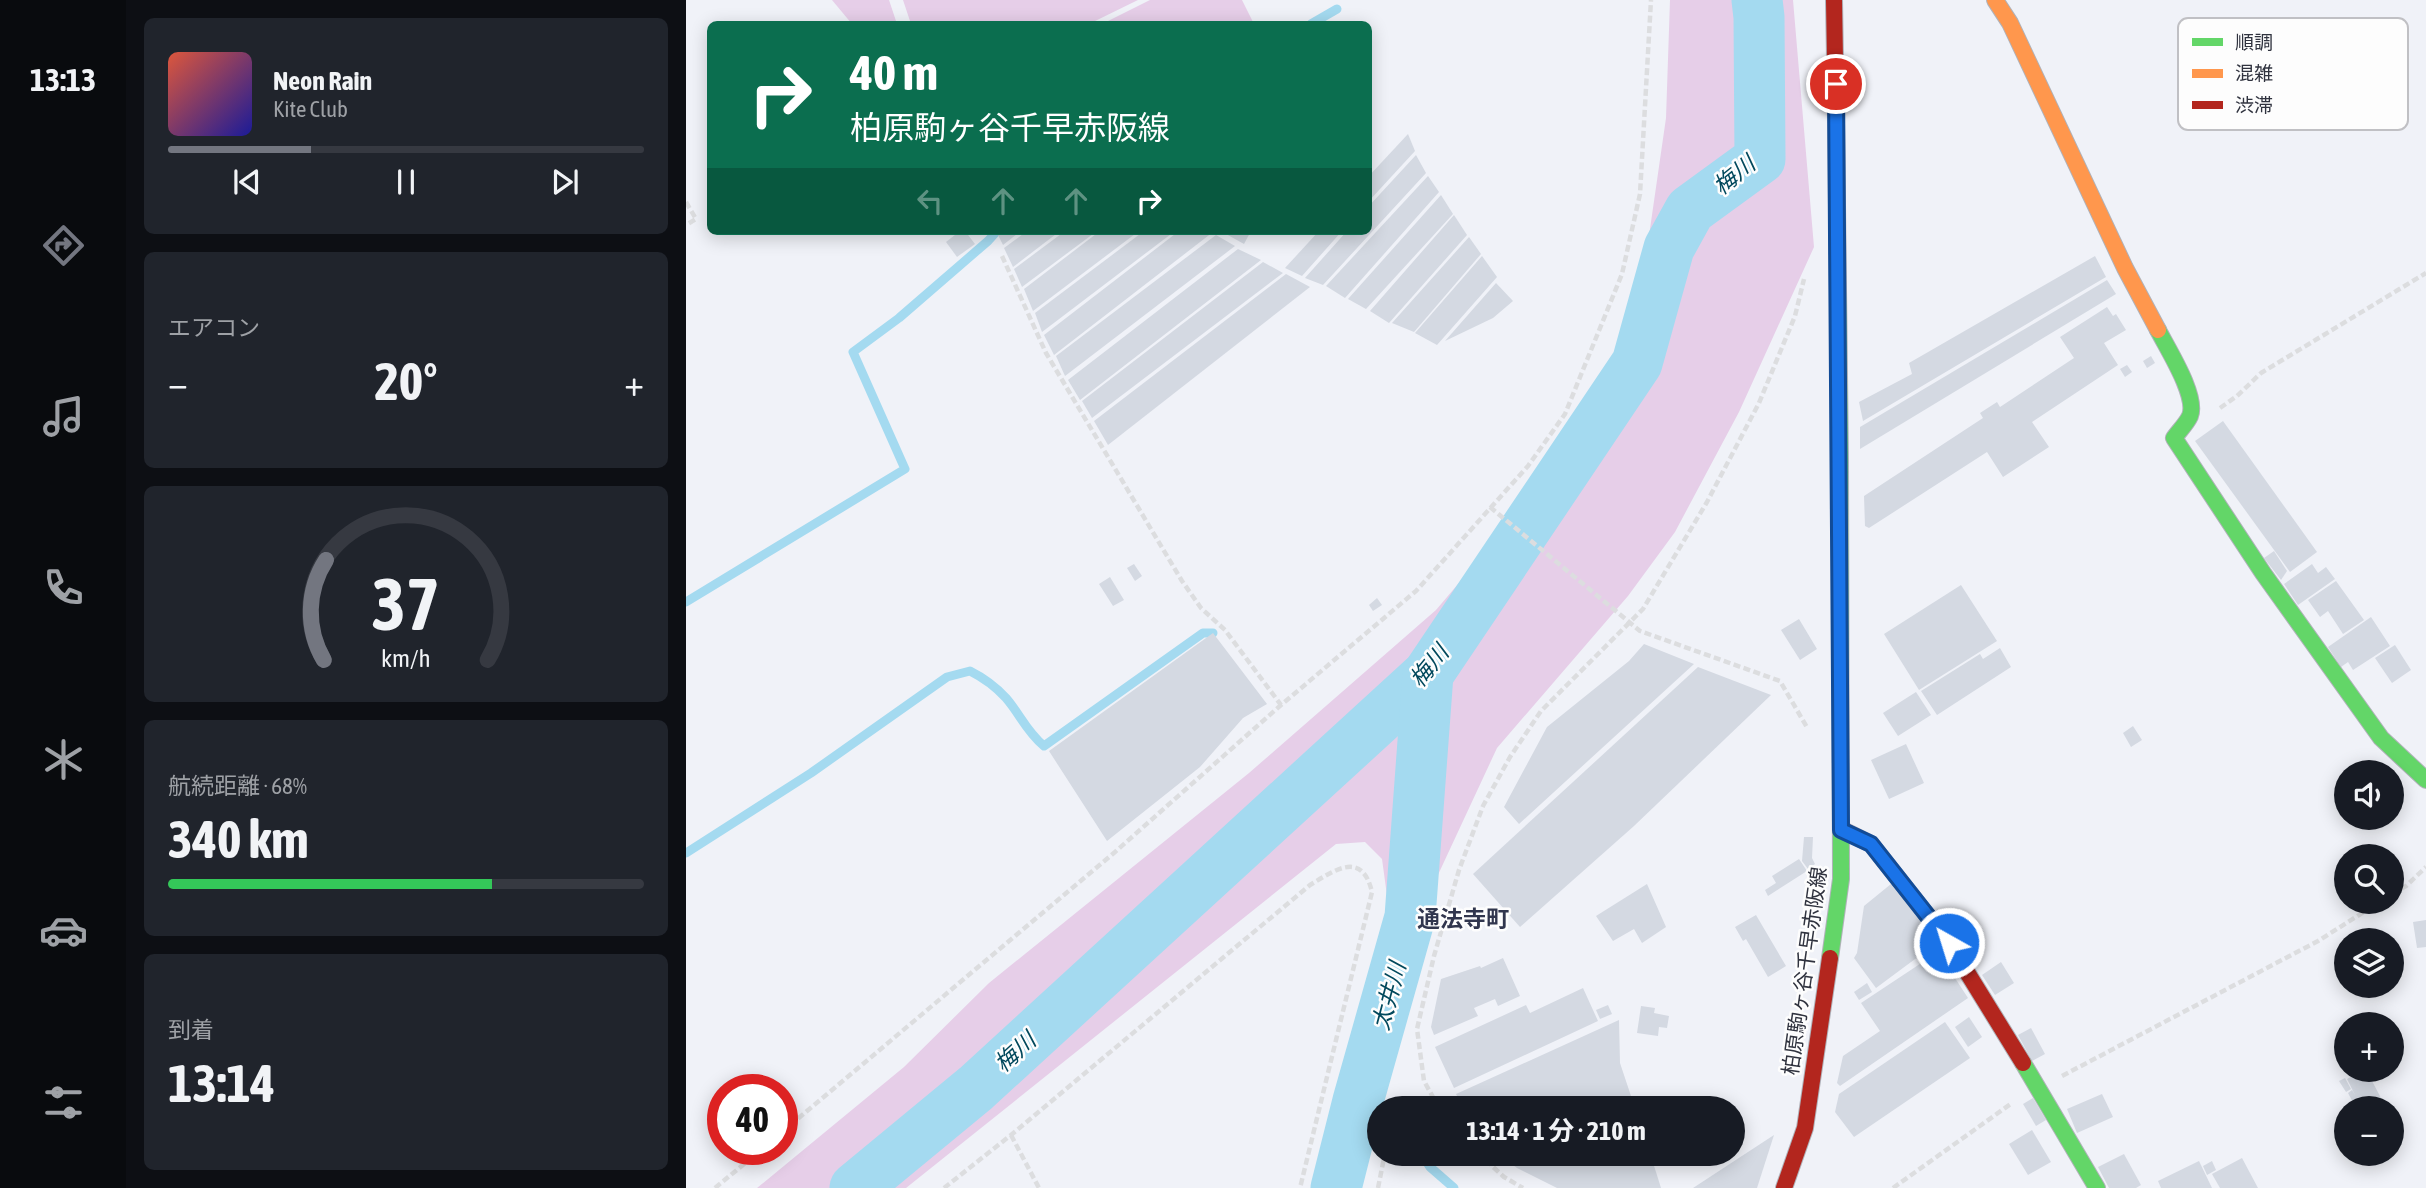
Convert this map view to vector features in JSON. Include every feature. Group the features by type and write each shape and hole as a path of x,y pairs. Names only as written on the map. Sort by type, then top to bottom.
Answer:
{"street":[{"name":"柏原駒ヶ谷千早赤阪線","path":"1784,1188 1805,1128 1841,879 1834,0"},
{"path":"1995,0 2010,23 2125,268 2181,374 2192,405 2190,416 2174,438 2263,573 2381,738 2426,780"},
{"path":"1841,830 1871,844 1949,943 2097,1188"}],"path":[{"path":"798,1119 1115,852 1280,705 1416,591 1528,466 1565,414 1622,274 1640,194 1651,0"},
{"path":"686,202 696,219 686,225"},
{"path":"1002,256 1046,353 1182,581 1202,608 1225,631 1280,705"},
{"path":"2186,422 2195,425 2237,396 2261,373 2426,273"},
{"path":"1432,1096 1424,1081 1417,1029 1434,956 1459,870 1483,806 1510,757 1541,711 1643,609 1707,502 1759,403 1796,316 1805,274"},
{"path":"1490,507 1640,631 1780,681 1814,738"},
{"path":"944,1188 1301,892 1330,873 1353,866 1361,868 1369,877 1372,892 1300,1188"},
{"path":"2404,887 2426,867"},
{"path":"1893,1188 2031,1089 2038,1088 2318,941 2361,914"},
{"path":"1011,1135 1039,1188"},
{"path":"715,1188 743,1165"},
{"path":"1377,1188 1382,1166"},
{"path":"1492,1166 1523,1188"}],"shaded area":[{"path":"832,0 889,0 896,21 850,21"},
{"path":"903,0 1138,0 1095,21 910,21"},
{"path":"1150,0 1242,0 1252,21 1108,21"},
{"path":"1670,0 1793,0 1814,247 1739,412 1675,532 1628,596 1497,748 1430,892 1388,903 1382,859 1365,842 1336,844 906,1188 757,1188 785,1165 798,1165 798,1154 904,1067 989,983 1249,773 1436,610 1542,485 1598,398 1638,312 1666,118"}],"building":[{"path":"1408,134 1415,151 1372,198 1372,173"},
{"path":"1416,155 1426,173 1372,232 1372,203"},
{"path":"1428,176 1439,192 1345,298 1326,286"},
{"path":"1441,195 1453,214 1366,309 1348,299"},
{"path":"1454,215 1467,235 1389,323 1370,311"},
{"path":"955,235 968,235 975,244 957,257 946,242"},
{"path":"998,235 1016,235 1003,245"},
{"path":"1022,235 1055,235 1013,267 1004,248"},
{"path":"1060,235 1092,235 1022,287 1014,269"},
{"path":"1095,235 1134,235 1033,311 1024,289"},
{"path":"1139,235 1170,235 1042,332 1035,313"},
{"path":"1174,235 1209,235 1054,355 1044,335"},
{"path":"1216,235 1235,246 1065,376 1056,356"},
{"path":"1228,235 1249,235 1244,244"},
{"path":"1315,235 1338,235 1302,276 1285,268"},
{"path":"1343,235 1369,235 1323,285 1305,278"},
{"path":"1469,237 1481,254 1414,332 1392,323"},
{"path":"1238,249 1261,260 1080,400 1068,380"},
{"path":"1482,256 1497,277 1437,345 1415,333"},
{"path":"2095,256 2106,277 1863,421 1859,402 1912,374 1909,363"},
{"path":"1263,262 1283,273 1092,418 1082,401"},
{"path":"1286,274 1310,287 1108,445 1094,421"},
{"path":"2107,280 2116,294 1860,449 1860,427"},
{"path":"1496,283 1513,301 1493,318 1445,341"},
{"path":"2107,307 2113,316 2116,314 2126,330 2104,343 2118,365 2032,422 2049,447 2003,477 1987,452 1869,528 1865,526 1864,496 1983,418 1980,413 1997,402 2000,407 2074,358 2060,337"},
{"path":"2151,356 2155,363 2147,368 2143,361"},
{"path":"2127,365 2132,372 2125,377 2120,369"},
{"path":"2223,421 2317,552 2290,572 2195,441"},
{"path":"2274,551 2287,571 2281,580 2264,558"},
{"path":"1134,564 1142,576 1135,581 1127,568"},
{"path":"2312,564 2318,573 2326,567 2335,579 2298,605 2284,584"},
{"path":"1110,577 1124,600 1113,606 1099,584"},
{"path":"2336,581 2364,620 2343,634 2328,611 2320,617 2308,600"},
{"path":"1961,585 1997,641 1919,690 1884,634"},
{"path":"1377,598 1382,605 1373,611 1369,605"},
{"path":"2371,617 2390,646 2353,670 2348,662 2341,667 2328,647"},
{"path":"1799,619 1817,649 1800,660 1781,630"},
{"path":"1213,633 1267,704 1243,718 1200,767 1107,841 1049,751"},
{"path":"1644,644 1694,664 1519,824 1504,807 1547,727 1629,661"},
{"path":"2395,645 2411,670 2392,683 2375,658"},
{"path":"2000,648 2011,667 1937,715 1921,691 1980,654 1983,659"},
{"path":"1698,667 1771,695 1634,826 1520,927 1473,874"},
{"path":"1916,692 1931,715 1898,736 1883,713"},
{"path":"2133,726 2142,740 2131,747 2123,733"},
{"path":"1906,744 1924,783 1889,799 1871,760"},
{"path":"1804,837 1813,837 1812,858 1815,864 1808,869 1802,861"},
{"path":"1799,859 1807,871 1768,896 1765,890 1776,883 1772,876"},
{"path":"1647,884 1666,927 1642,943 1634,929 1613,941 1596,916"},
{"path":"1891,884 1938,942 1876,988 1854,958 1864,906"},
{"path":"1756,915 1786,966 1768,977 1746,939 1743,941 1735,927"},
{"path":"2426,920 2426,947 2417,948 2413,922"},
{"path":"1938,952 1968,998 1840,1086 1837,1083 1843,1056 1880,1031 1861,1003"},
{"path":"1503,958 1520,996 1498,1006 1495,999 1474,1008 1478,1016 1434,1035 1431,1027 1441,979 1480,966 1481,968"},
{"path":"2001,962 2014,983 1995,995 1982,975"},
{"path":"1867,983 1872,992 1859,1000 1854,992"},
{"path":"1583,988 1598,1021 1454,1088 1435,1047 1526,1005 1530,1013"},
{"path":"1608,1005 1612,1014 1600,1019 1596,1010"},
{"path":"1641,1006 1655,1008 1654,1013 1669,1016 1667,1028 1659,1027 1658,1036 1637,1033"},
{"path":"1969,1017 1982,1037 1968,1047 1955,1027"},
{"path":"1619,1020 1620,1063 1631,1096 1456,1094"},
{"path":"1945,1022 1970,1058 1854,1137 1835,1112 1839,1094"},
{"path":"2031,1028 2045,1054 2032,1061 2018,1035"},
{"path":"2340,1082 2347,1082 2351,1089 2346,1092"},
{"path":"2348,1082 2373,1082 2380,1096 2350,1096 2348,1093 2352,1090 2355,1095"},
{"path":"2102,1094 2113,1117 2077,1133 2067,1109"},
{"path":"2033,1098 2046,1120 2036,1126 2023,1104"},
{"path":"2032,1130 2051,1162 2028,1175 2009,1144"},
{"path":"1774,1135 1757,1188 1693,1188 1727,1166 1745,1166 1745,1154"},
{"path":"2124,1154 2141,1185 2136,1188 2109,1188 2098,1167"},
{"path":"2242,1158 2258,1188 2220,1188 2212,1174"},
{"path":"2199,1161 2212,1188 2161,1188 2158,1181"},
{"path":"2212,1161 2216,1170 2207,1175 2203,1166"},
{"path":"1514,1166 1654,1166 1661,1188 1557,1188"}],"waterway":[{"name":"梅川","path":"855,1188 976,1088 1428,674 1637,363 1669,248 1690,210 1760,159 1757,0"},
{"path":"1316,21 1337,9"},
{"path":"686,602 905,469 853,352 899,318 993,235"},
{"path":"686,853 811,773 947,677 970,671 989,683 1006,698 1044,746 1203,633 1213,633"},
{"name":"太井川","path":"1336,1188 1410,917 1428,674"},
{"path":"1358,1101 1367,1108"},
{"path":"1429,1166 1454,1188"}],"traffic: fast":[{"path":"1830,958 1841,879 1836,119"},
{"path":"2158,330 2190,397 2189,419 2174,438 2263,573 2381,738 2426,780"},
{"path":"2023,1063 2097,1188"}],"traffic: slow":[{"path":"1995,0 2010,23 2125,268 2158,330"}],"traffic: jam":[{"path":"1834,0 1836,119"},
{"path":"1841,829 1871,844 1949,943 2023,1063"},
{"path":"1784,1188 1805,1128 1830,958"}],"district":[{"name":"通法寺町","path":"1463,919"}],"route":[{"path":"1836,84 1841,830 1871,844 1949,943"}]}
